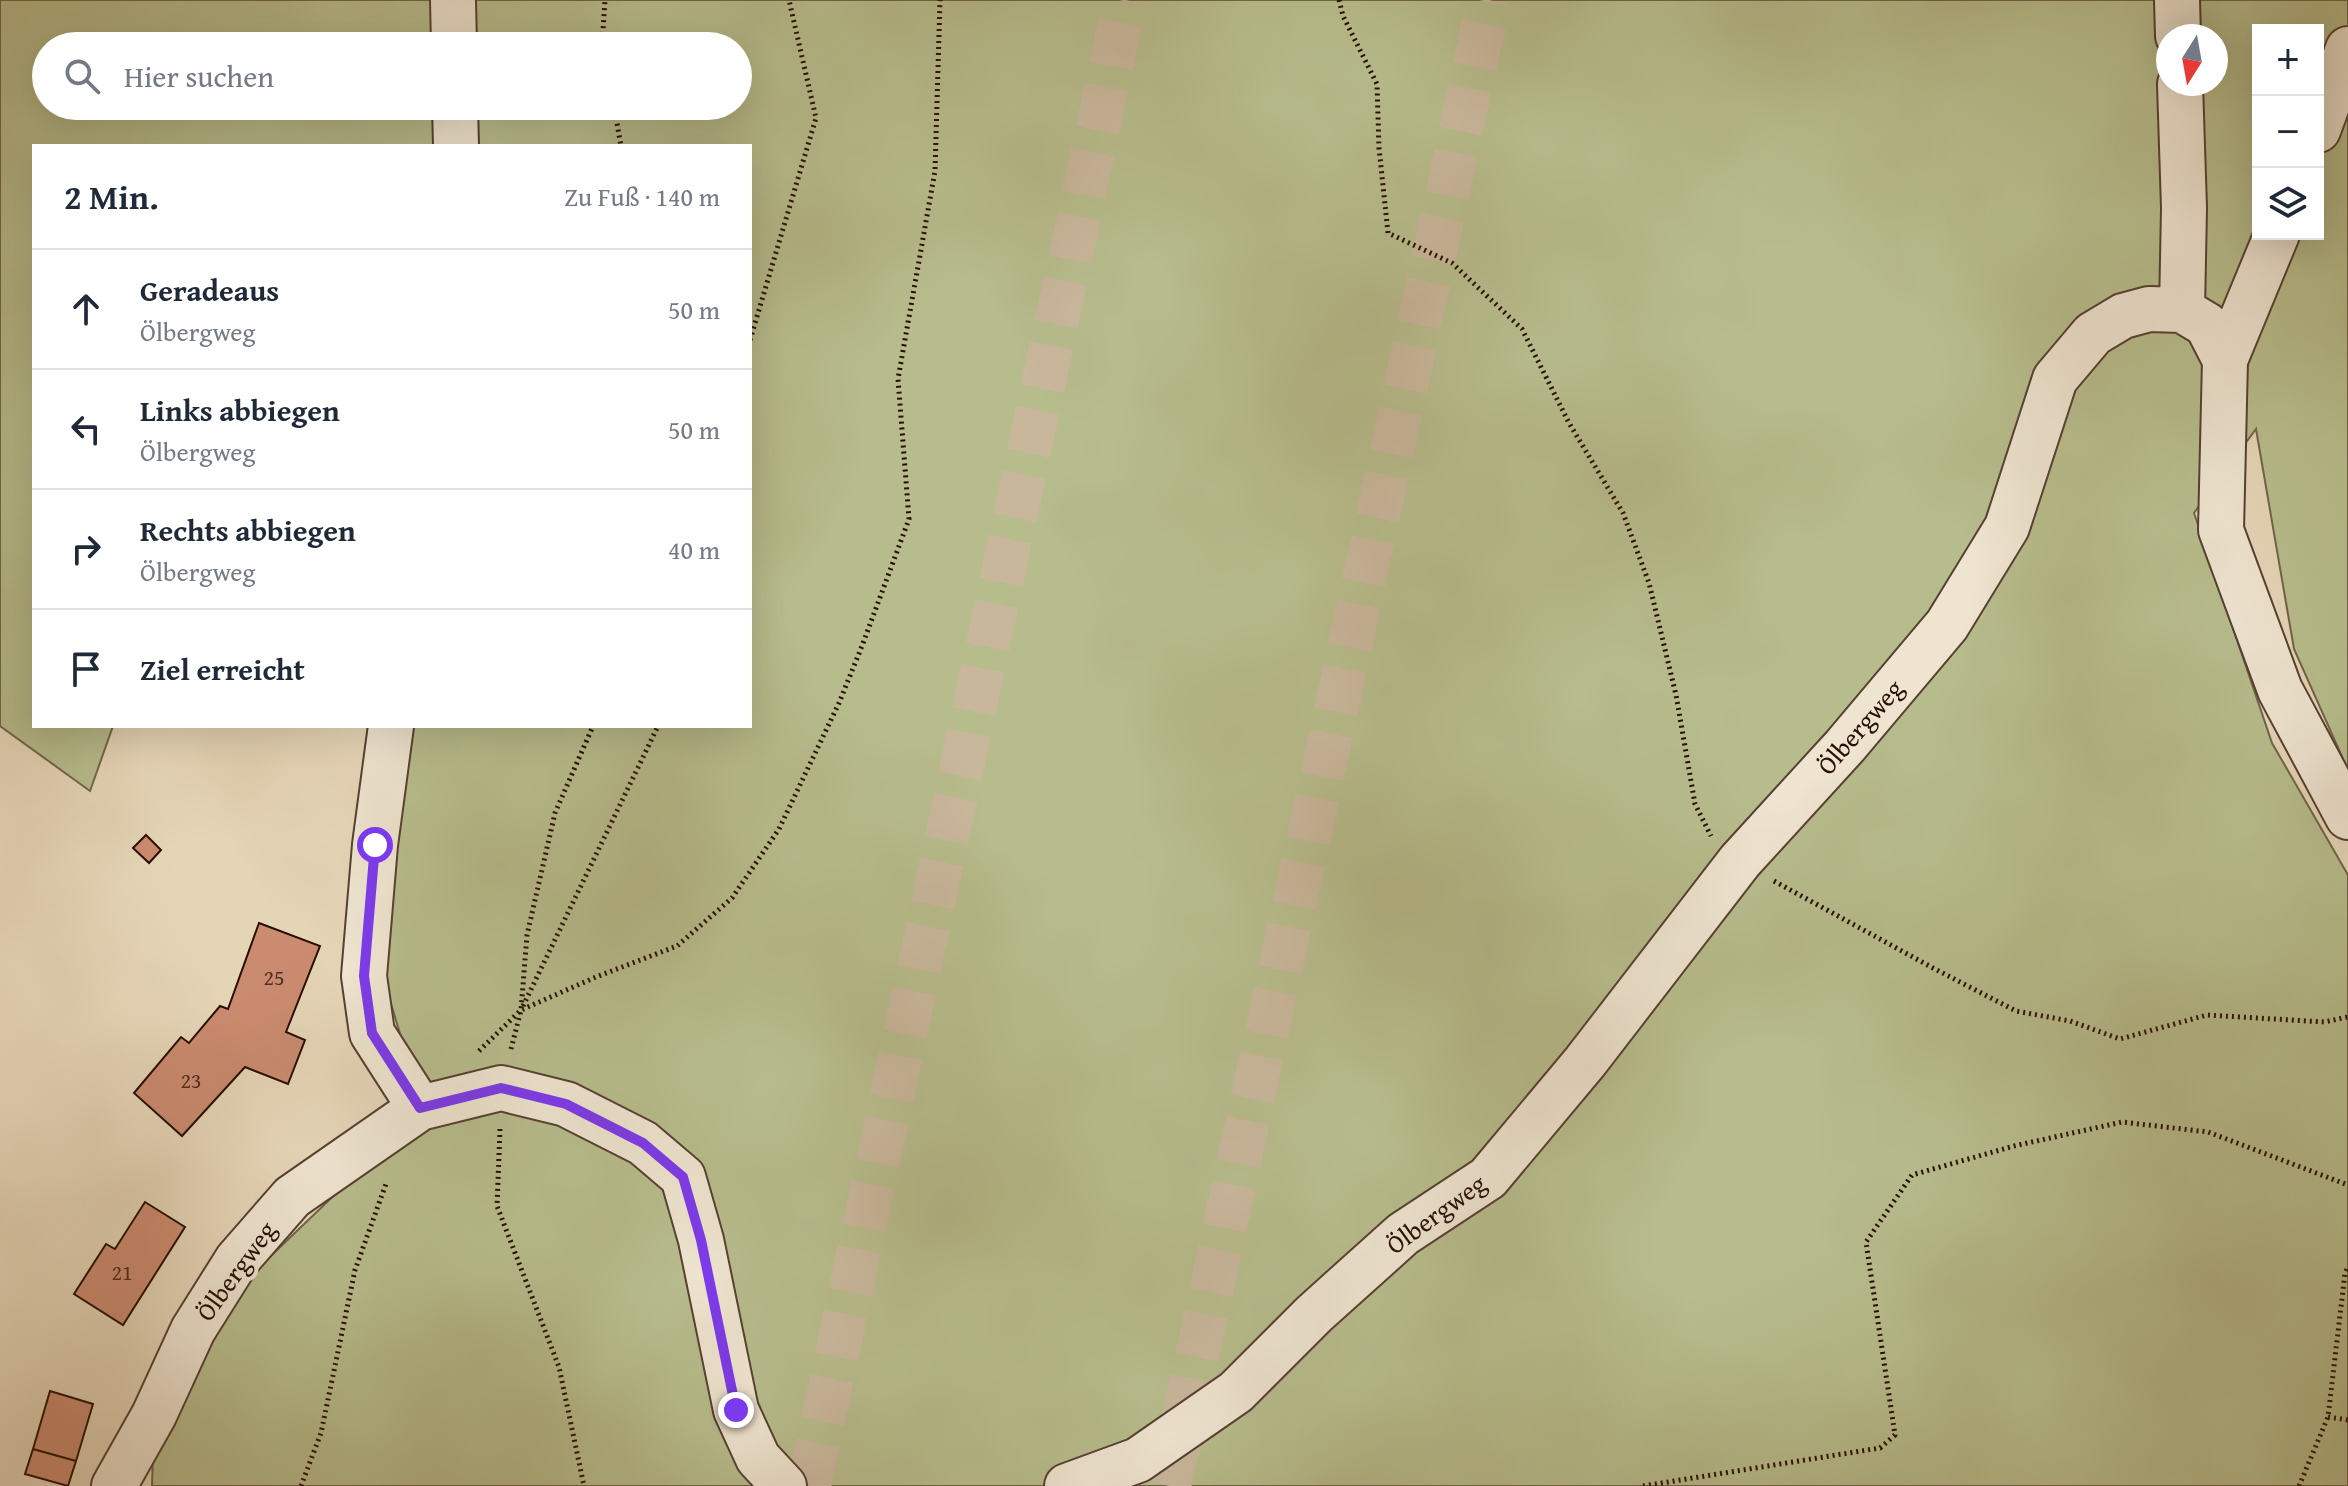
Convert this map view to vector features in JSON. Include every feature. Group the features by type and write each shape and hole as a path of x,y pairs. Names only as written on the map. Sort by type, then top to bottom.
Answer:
{"street":[{"path":"453,0 454,32"},
{"path":"2177,0 2178,24"},
{"path":"2324,114 2348,49"},
{"path":"2180,96 2184,208 2182,310 2207,325 2225,360"},
{"path":"455,120 456,144"},
{"path":"2275,240 2225,360 2221,530 2280,690 2348,817"},
{"name":"Ölbergweg","path":"1067,1486 1138,1460 1236,1392 1314,1314 1403,1234 1488,1178 1585,1062 1740,861 1845,746 1947,625 2007,527 2055,379 2093,334 2123,316 2149,309 2182,310"},
{"path":"391,728 375,845 364,976 372,1033 420,1108"},
{"name":"Ölbergweg","path":"114,1486 154,1415 193,1330 237,1260 292,1197 420,1108 501,1088 566,1104 643,1143 683,1177 701,1240 736,1410 758,1458 784,1486"}],"path":[{"path":"603,32 605,0"},
{"path":"752,333 816,118 789,0"},
{"path":"521,1010 677,946 732,898 779,829 839,703 909,519 898,379 935,171 940,0"},
{"path":"1339,0 1343,16 1377,84 1379,148 1388,233"},
{"path":"616,120 621,144"},
{"path":"584,1486 559,1367 497,1206 501,1088 521,1010 527,935 555,813 592,728"},
{"path":"477,1053 521,1010 657,728"},
{"path":"1643,1486 1880,1448 1895,1435 1866,1242 1912,1175 2014,1146 2122,1122 2208,1132 2348,1185"},
{"path":"301,1486 321,1433 355,1270 392,1170"},
{"path":"2299,1486 2328,1417 2348,1267"},
{"path":"2328,1417 2348,1420"}],"green space":[{"path":"0,0 2348,0 2348,770 2294,649 2256,429 2194,513 2272,743 2348,875 2348,1486 152,1486 153,1451 225,1300 423,1110 376,954 405,728 752,728 752,144 32,144 32,728 112,728 90,791 0,726"}],"building":[{"path":"146,835 161,850 149,863 133,848"},
{"path":"259,923 320,946 286,1032 305,1040 288,1084 245,1067 182,1136 134,1093 181,1037 189,1043 220,1006 228,1009"},
{"path":"145,1202 185,1227 123,1325 74,1294 106,1244 115,1249"},
{"path":"50,1391 93,1404 76,1461 33,1449"},
{"path":"33,1449 76,1461 68,1486 25,1474"}],"tunnel":[{"path":"809,1486 1125,0"},
{"path":"1169,1486 1489,0"}],"route":[{"path":"375,845 364,976 372,1033 420,1108 501,1088 566,1104 643,1143 683,1177 701,1240 736,1410"}]}
